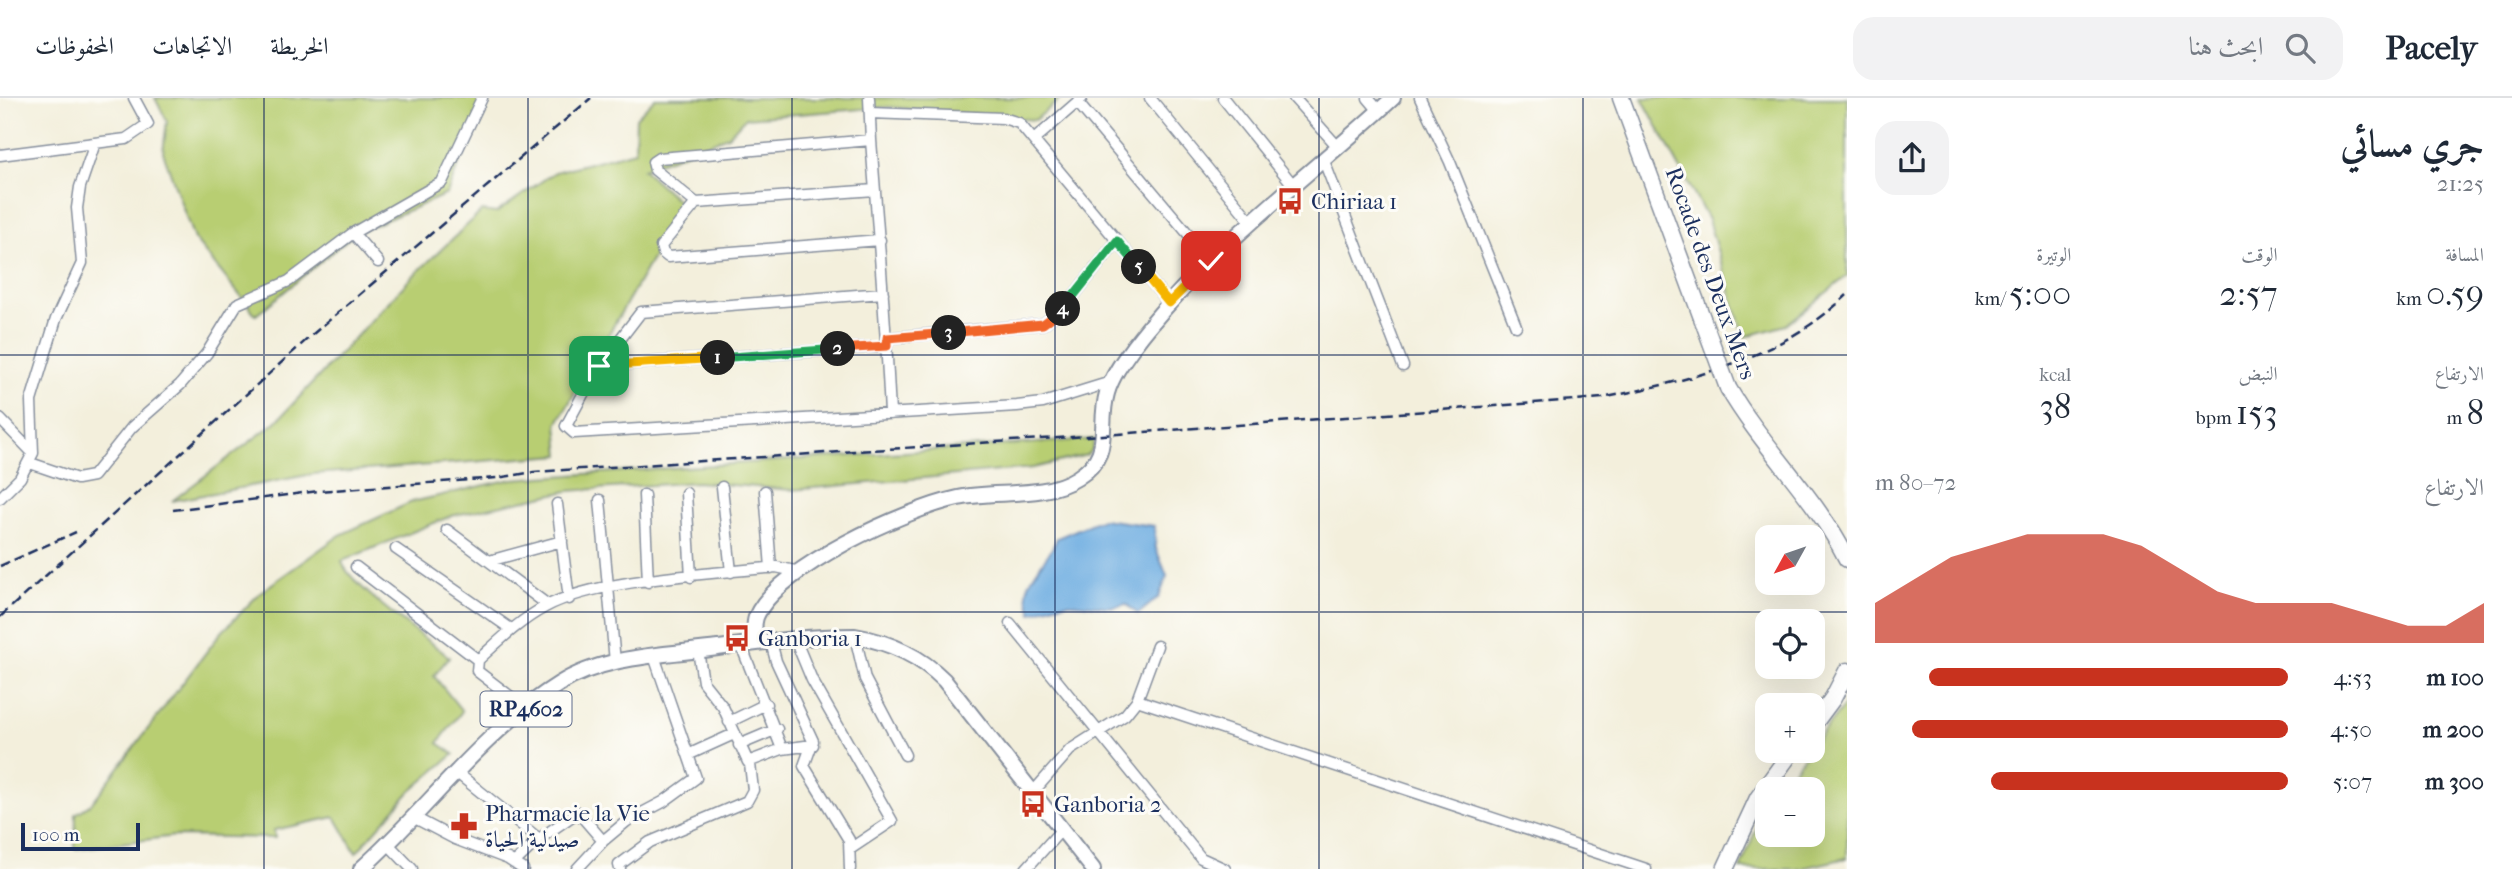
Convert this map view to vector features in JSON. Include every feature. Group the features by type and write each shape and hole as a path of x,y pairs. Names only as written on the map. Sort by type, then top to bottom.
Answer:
{"highway":[{"name":"Rocade des Deux Mers","path":"1621,98 1728,388 1755,432 1815,509 1847,559"},
{"path":"1825,708 1847,671"},
{"path":"1726,869 1758,798 1783,763"}],"main road":[{"path":"748,644 757,615 778,588 853,539 937,505 971,496 1045,489 1078,478 1101,454 1104,409 1111,382 1119,366 1169,303 1252,223 1393,98"},
{"name":"RP4602","path":"361,869 456,772 515,718 559,684 579,673 615,662 698,650 795,639 855,636 872,639 918,657 936,672 1034,791 1093,869"}],"street":[{"path":"0,155 130,138 147,126 148,122 134,98"},
{"path":"0,419 32,458 77,480 93,476 132,427 180,384 207,353 237,304 289,281 353,233 442,182 482,98"},
{"path":"869,98 890,414"},
{"path":"1150,98 1252,223"},
{"path":"1223,98 1294,186"},
{"path":"1294,98 1339,148"},
{"path":"1368,98 1379,111"},
{"path":"1420,98 1450,162 1516,326"},
{"path":"1035,139 1080,100 1211,261"},
{"path":"870,113 1003,118 1019,123 1169,303"},
{"path":"872,140 654,160 655,170 696,203 875,190"},
{"path":"0,498 20,478 32,458 31,401 55,319 82,263 77,208 80,187 95,143"},
{"path":"1324,161 1403,366"},
{"path":"696,203 661,246 668,257 880,240"},
{"path":"353,233 379,262"},
{"path":"599,366 887,342 1043,324 1063,309 1117,241"},
{"path":"883,293 641,312 599,366 566,426 574,433 1043,403 1111,382"},
{"path":"722,486 730,572"},
{"path":"765,491 771,568"},
{"path":"686,493 691,577"},
{"path":"644,495 648,582"},
{"path":"600,500 606,588 615,662"},
{"path":"557,504 569,599"},
{"path":"447,530 548,605"},
{"path":"489,561 562,541"},
{"path":"396,549 511,629"},
{"path":"356,567 478,660"},
{"path":"511,697 477,671 478,660 511,629 548,605 606,588 648,582 771,568 800,572"},
{"path":"1010,623 1202,858 1225,869"},
{"path":"855,636 865,679 905,755"},
{"path":"795,639 812,680 892,821 850,849"},
{"path":"771,642 776,661 813,745 804,766 849,840 850,869"},
{"path":"748,644 782,749"},
{"path":"1034,791 1070,750 1125,715 1137,700 1157,646"},
{"path":"620,869 620,865 650,842 747,801 753,790 750,764 723,706 703,682 698,650"},
{"path":"577,869 603,841 627,821 663,802 695,779 690,754 654,656"},
{"path":"1137,700 1646,869"},
{"path":"729,722 766,704"},
{"path":"739,745 777,729"},
{"path":"690,754 734,734"},
{"path":"750,764 782,749 813,745"},
{"path":"456,772 539,839"},
{"path":"413,817 441,833 519,866 539,839 578,812 603,841"},
{"path":"1026,869 1062,829"},
{"path":"388,844 412,869"}],"green space":[{"path":"155,98 485,98 447,194 355,233 256,315 194,239 163,152 167,121"},
{"path":"655,98 1062,98 1035,120 889,107 745,118 728,136 643,169 683,205 557,424 560,455 313,474 172,501 276,422 411,278 482,211 496,213 555,172 635,151 636,118"},
{"path":"1642,98 1847,98 1847,276 1786,325 1744,337 1708,220"},
{"path":"1094,439 1093,448 1087,455 1033,468 792,490 697,482 568,491 451,516 342,561 357,582 372,596 449,657 434,676 462,711 438,743 454,754 410,792 356,853 335,817 274,830 275,838 175,836 75,849 76,814 91,804 220,634 262,591 340,535 412,502 512,479"},
{"path":"1847,702 1847,858 1798,869 1740,869 1755,832 1755,847 1825,847 1825,777 1789,777 1799,763 1825,763 1825,729"}],"water":[{"path":"1102,519 1154,526 1156,549 1167,576 1159,597 1138,614 1126,604 1111,607 1073,603 1032,613 1027,594 1029,585 1057,538"}],"railway":[{"path":"0,617 313,334 591,98"},
{"path":"173,510 318,491 497,478 534,472 1103,435 1602,398 1700,375 1764,351 1821,317 1847,295"},
{"path":"0,566 76,532"}],"place":[{"name":"Chiriaa 1","path":"1290,201"},
{"name":"Ganboria 1","path":"737,638"},
{"name":"Ganboria 2","path":"1033,804"},
{"name":"Pharmacie la Vie صيدلية الحياة","path":"464,826"}],"route":[{"path":"599,366 887,346 887,338 1043,324 1063,309 1117,241 1169,303 1211,261"}]}
